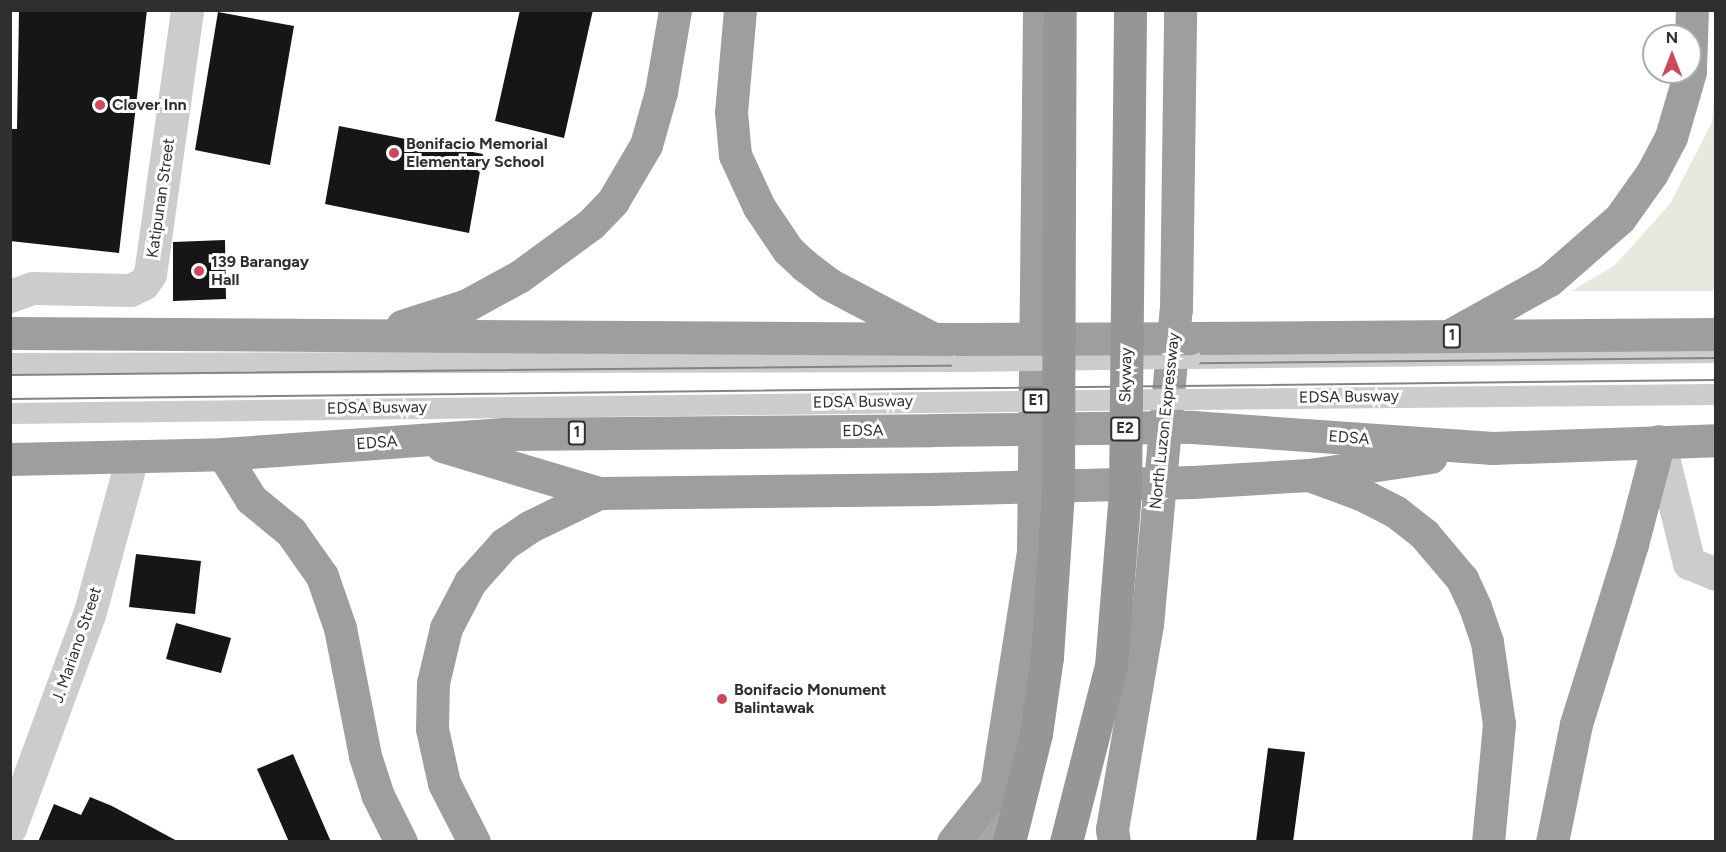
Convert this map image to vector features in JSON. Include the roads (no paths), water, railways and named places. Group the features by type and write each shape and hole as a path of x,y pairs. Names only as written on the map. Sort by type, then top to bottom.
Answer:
{"highway":[{"path":"366,335 427,320 499,288 591,224 613,201 646,145 661,92 675,10"},
{"path":"740,10 730,112 735,155 759,207 788,250 813,272 950,346"},
{"name":"E1","path":"996,788 1033,551 1039,10"},
{"path":"1008,842 1036,734 1047,657 1058,491 1060,10"},
{"path":"1116,10 1157,503"},
{"name":"Skyway","path":"1066,842 1111,666 1125,493 1130,10"},
{"name":"North Luzon Expressway","path":"1111,838 1130,739 1146,625 1176,309 1180,10"},
{"path":"1449,336 1549,280 1620,218 1652,173 1671,137 1686,84"},
{"name":"1","path":"10,333 366,335 1189,348 1449,336 1716,334"},
{"name":"EDSA","path":"223,454 504,434 929,416 1189,413 1492,448 1716,440"},
{"path":"424,440 599,493 930,489 1193,482 1309,475 1492,448"},
{"path":"1552,842 1576,724 1632,544 1659,441"},
{"path":"10,459 132,458 223,454 251,499 291,532 322,576 340,628 365,756 377,794 401,842"},
{"path":"1309,475 1361,494 1396,512 1444,555 1471,597 1487,642 1498,724 1488,842"},
{"path":"474,842 444,783 432,729 433,682 446,628 470,582 504,544 529,527 599,493"},
{"path":"953,842 996,788"}],"main road":[{"path":"980,842 996,788"}],"street":[{"name":"Katipunan Street","path":"10,296 32,288 130,290 143,284 150,274 187,10"},
{"path":"1659,441 1689,563 1716,574"},
{"name":"J. Mariano Street","path":"10,828 89,615 132,458"}],"lane":[{"path":"10,363 950,346"},
{"path":"1189,348 1716,352"},
{"name":"EDSA Busway","path":"1189,413 1716,394"},
{"name":"EDSA Busway","path":"10,413 929,416"}],"tram line":[{"path":"10,375 1716,358"},
{"path":"10,399 1716,380"}],"place":[{"name":"Clover Inn","path":"100,105"},
{"name":"Bonifacio Memorial Elementary School","path":"394,153"},
{"name":"139 Barangay Hall","path":"199,271"},
{"name":"Bonifacio Monument Balintawak","path":"722,699"}]}
